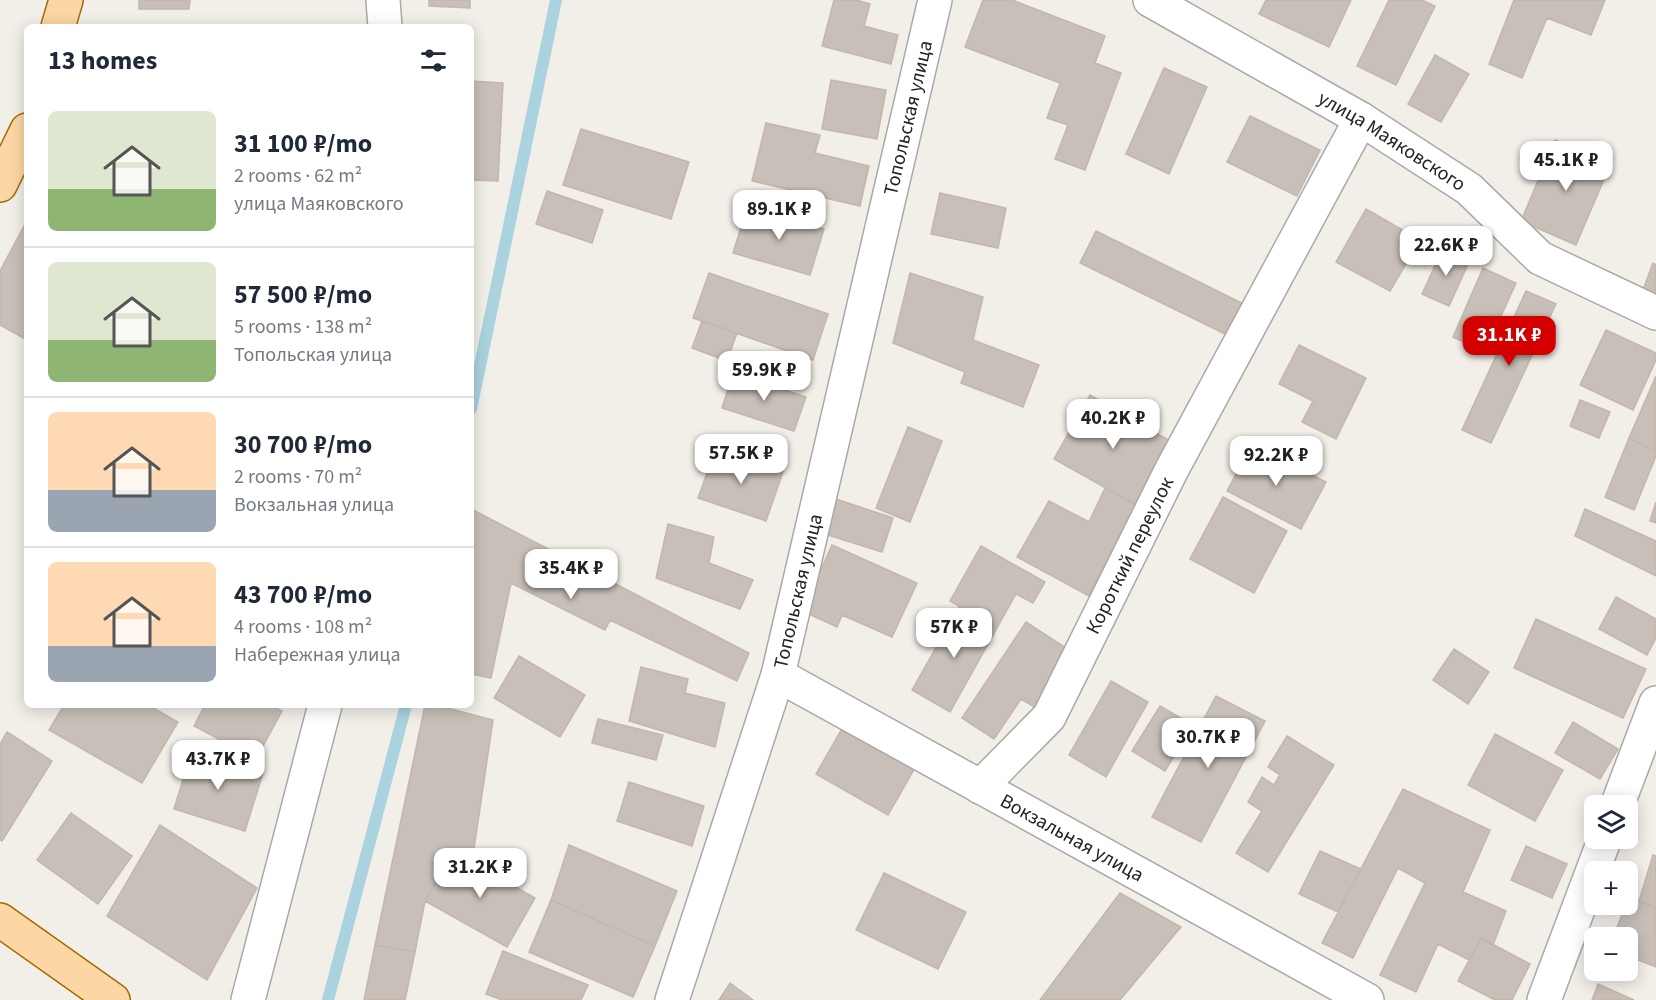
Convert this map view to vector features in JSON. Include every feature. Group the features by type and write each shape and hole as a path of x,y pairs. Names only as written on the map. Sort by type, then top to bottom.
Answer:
{"main road":[{"path":"59,24 66,0"},
{"path":"0,185 24,136"},
{"path":"0,920 113,1000"}],"street":[{"path":"383,0 386,24"},
{"name":"Топольская улица","path":"672,1000 778,675 935,0"},
{"name":"улица Маяковского","path":"1150,0 1361,119 1469,189 1540,258 1656,313"},
{"name":"Короткий переулок","path":"980,787 1049,717 1171,471 1361,119"},
{"name":"Вокзальная улица","path":"778,675 1367,1000"},
{"path":"1621,795 1656,703"},
{"path":"248,1000 324,708"},
{"path":"1544,1000 1601,849"}],"building":[{"path":"139,0 190,0 189,9 139,9"},
{"path":"429,0 470,0 470,8 429,6"},
{"path":"834,0 856,0 870,4 864,26 898,35 891,64 822,46"},
{"path":"983,0 1012,0 1105,36 1095,63 1121,73 1085,170 1055,159 1068,125 1047,118 1060,83 965,47"},
{"path":"1266,0 1351,0 1329,47 1259,14"},
{"path":"1389,0 1422,0 1435,6 1396,85 1357,66"},
{"path":"1514,0 1605,0 1591,35 1547,18 1522,78 1489,64"},
{"path":"1435,55 1469,74 1441,122 1408,104"},
{"path":"1164,68 1207,87 1169,174 1126,154"},
{"path":"831,80 886,90 877,139 822,129"},
{"path":"474,81 503,83 498,181 474,180"},
{"path":"1250,116 1320,150 1297,196 1227,162"},
{"path":"766,123 820,135 815,153 869,166 860,206 752,181"},
{"path":"581,129 689,162 671,219 563,185"},
{"path":"1555,140 1611,163 1576,245 1521,221"},
{"path":"547,191 603,210 592,243 536,224"},
{"path":"940,193 1006,208 998,248 931,234"},
{"path":"747,208 824,229 810,275 733,253"},
{"path":"1366,209 1420,240 1390,291 1336,262"},
{"path":"24,226 24,338 0,325 0,271"},
{"path":"1096,231 1244,304 1229,336 1080,263"},
{"path":"1443,248 1470,260 1449,306 1422,294"},
{"path":"1653,263 1656,265 1656,300 1642,293"},
{"path":"1483,268 1516,283 1485,351 1453,337"},
{"path":"709,273 828,314 813,360 693,318"},
{"path":"910,273 983,297 973,340 1039,365 1023,407 961,383 965,372 893,343"},
{"path":"1526,291 1556,304 1491,443 1462,430"},
{"path":"702,321 737,333 727,361 692,348"},
{"path":"1606,330 1656,353 1656,360 1633,410 1580,385"},
{"path":"1299,345 1366,378 1336,439 1302,422 1313,401 1279,384"},
{"path":"733,373 806,397 794,431 722,408"},
{"path":"1656,376 1656,451 1629,438"},
{"path":"1090,395 1172,442 1136,505 1054,459"},
{"path":"1580,400 1610,412 1599,438 1570,426"},
{"path":"908,427 942,441 910,522 876,508"},
{"path":"1629,438 1656,451 1634,510 1605,497"},
{"path":"1252,444 1326,482 1301,529 1227,491"},
{"path":"716,448 783,472 766,521 698,498"},
{"path":"1105,488 1136,505 1089,596 1017,557 1049,501 1089,522"},
{"path":"1223,497 1287,531 1254,593 1190,559"},
{"path":"836,499 893,518 882,552 825,534"},
{"path":"1656,502 1656,523 1650,521"},
{"path":"1585,509 1656,541 1656,576 1575,536"},
{"path":"474,511 749,653 737,681 610,620 605,630 511,583 491,678 474,675"},
{"path":"668,524 714,537 709,563 753,580 740,609 656,578"},
{"path":"832,545 917,583 892,637 842,615 837,627 802,611"},
{"path":"981,546 1045,582 1033,603 1016,594 997,628 950,601"},
{"path":"1616,597 1656,619 1656,638 1647,655 1599,629"},
{"path":"959,607 997,628 950,712 912,690"},
{"path":"1536,619 1646,669 1623,718 1514,668"},
{"path":"1026,622 1072,652 1036,708 1021,699 994,739 962,718"},
{"path":"1454,649 1489,672 1468,704 1433,680"},
{"path":"519,656 585,695 560,737 494,698"},
{"path":"641,667 688,679 685,693 725,703 715,747 629,721"},
{"path":"1111,681 1148,702 1106,777 1069,755"},
{"path":"1216,696 1265,721 1201,842 1152,817"},
{"path":"1160,706 1193,725 1165,771 1132,751"},
{"path":"62,708 153,708 178,722 142,783 49,730"},
{"path":"203,708 276,708 282,711 256,759 194,726"},
{"path":"424,708 447,708 493,720 472,862 453,851 425,901 415,952 375,945"},
{"path":"598,719 663,735 656,760 592,743"},
{"path":"1573,722 1618,749 1600,779 1555,753"},
{"path":"844,725 916,766 888,815 816,774"},
{"path":"7,732 52,761 2,841 0,840 0,744"},
{"path":"1495,734 1563,770 1535,821 1468,785"},
{"path":"1287,736 1334,765 1268,872 1236,853 1262,811 1248,802 1262,777 1274,785 1280,775 1268,767"},
{"path":"192,750 263,773 245,831 174,809"},
{"path":"629,782 704,806 692,846 617,821"},
{"path":"1403,789 1490,830 1463,892 1506,911 1493,945 1481,938 1469,960 1438,944 1416,992 1380,975 1425,883 1398,868 1353,958 1322,943"},
{"path":"71,813 132,856 98,904 37,860"},
{"path":"160,825 257,888 207,980 107,916"},
{"path":"569,845 677,891 655,946 551,900"},
{"path":"1526,846 1567,864 1552,898 1511,880"},
{"path":"453,851 535,898 507,947 425,901"},
{"path":"1320,851 1361,869 1338,912 1299,894"},
{"path":"1653,855 1656,856 1656,908 1639,901"},
{"path":"884,873 966,912 938,969 856,930"},
{"path":"1120,893 1181,927 1120,1000 1040,1000"},
{"path":"551,900 655,946 633,997 529,952"},
{"path":"1638,901 1656,908 1656,967 1638,960 1638,927 1617,927 1622,915 1638,915"},
{"path":"1481,938 1530,964 1512,1000 1495,1000 1458,981"},
{"path":"375,945 415,952 405,1000 364,1000"},
{"path":"503,951 588,985 581,1000 502,1000 486,994"},
{"path":"730,983 753,1000 719,1000"},
{"path":"1598,984 1634,1000 1592,1000"}],"waterway":[{"path":"474,395 556,0"},
{"path":"328,1000 405,708"}]}
